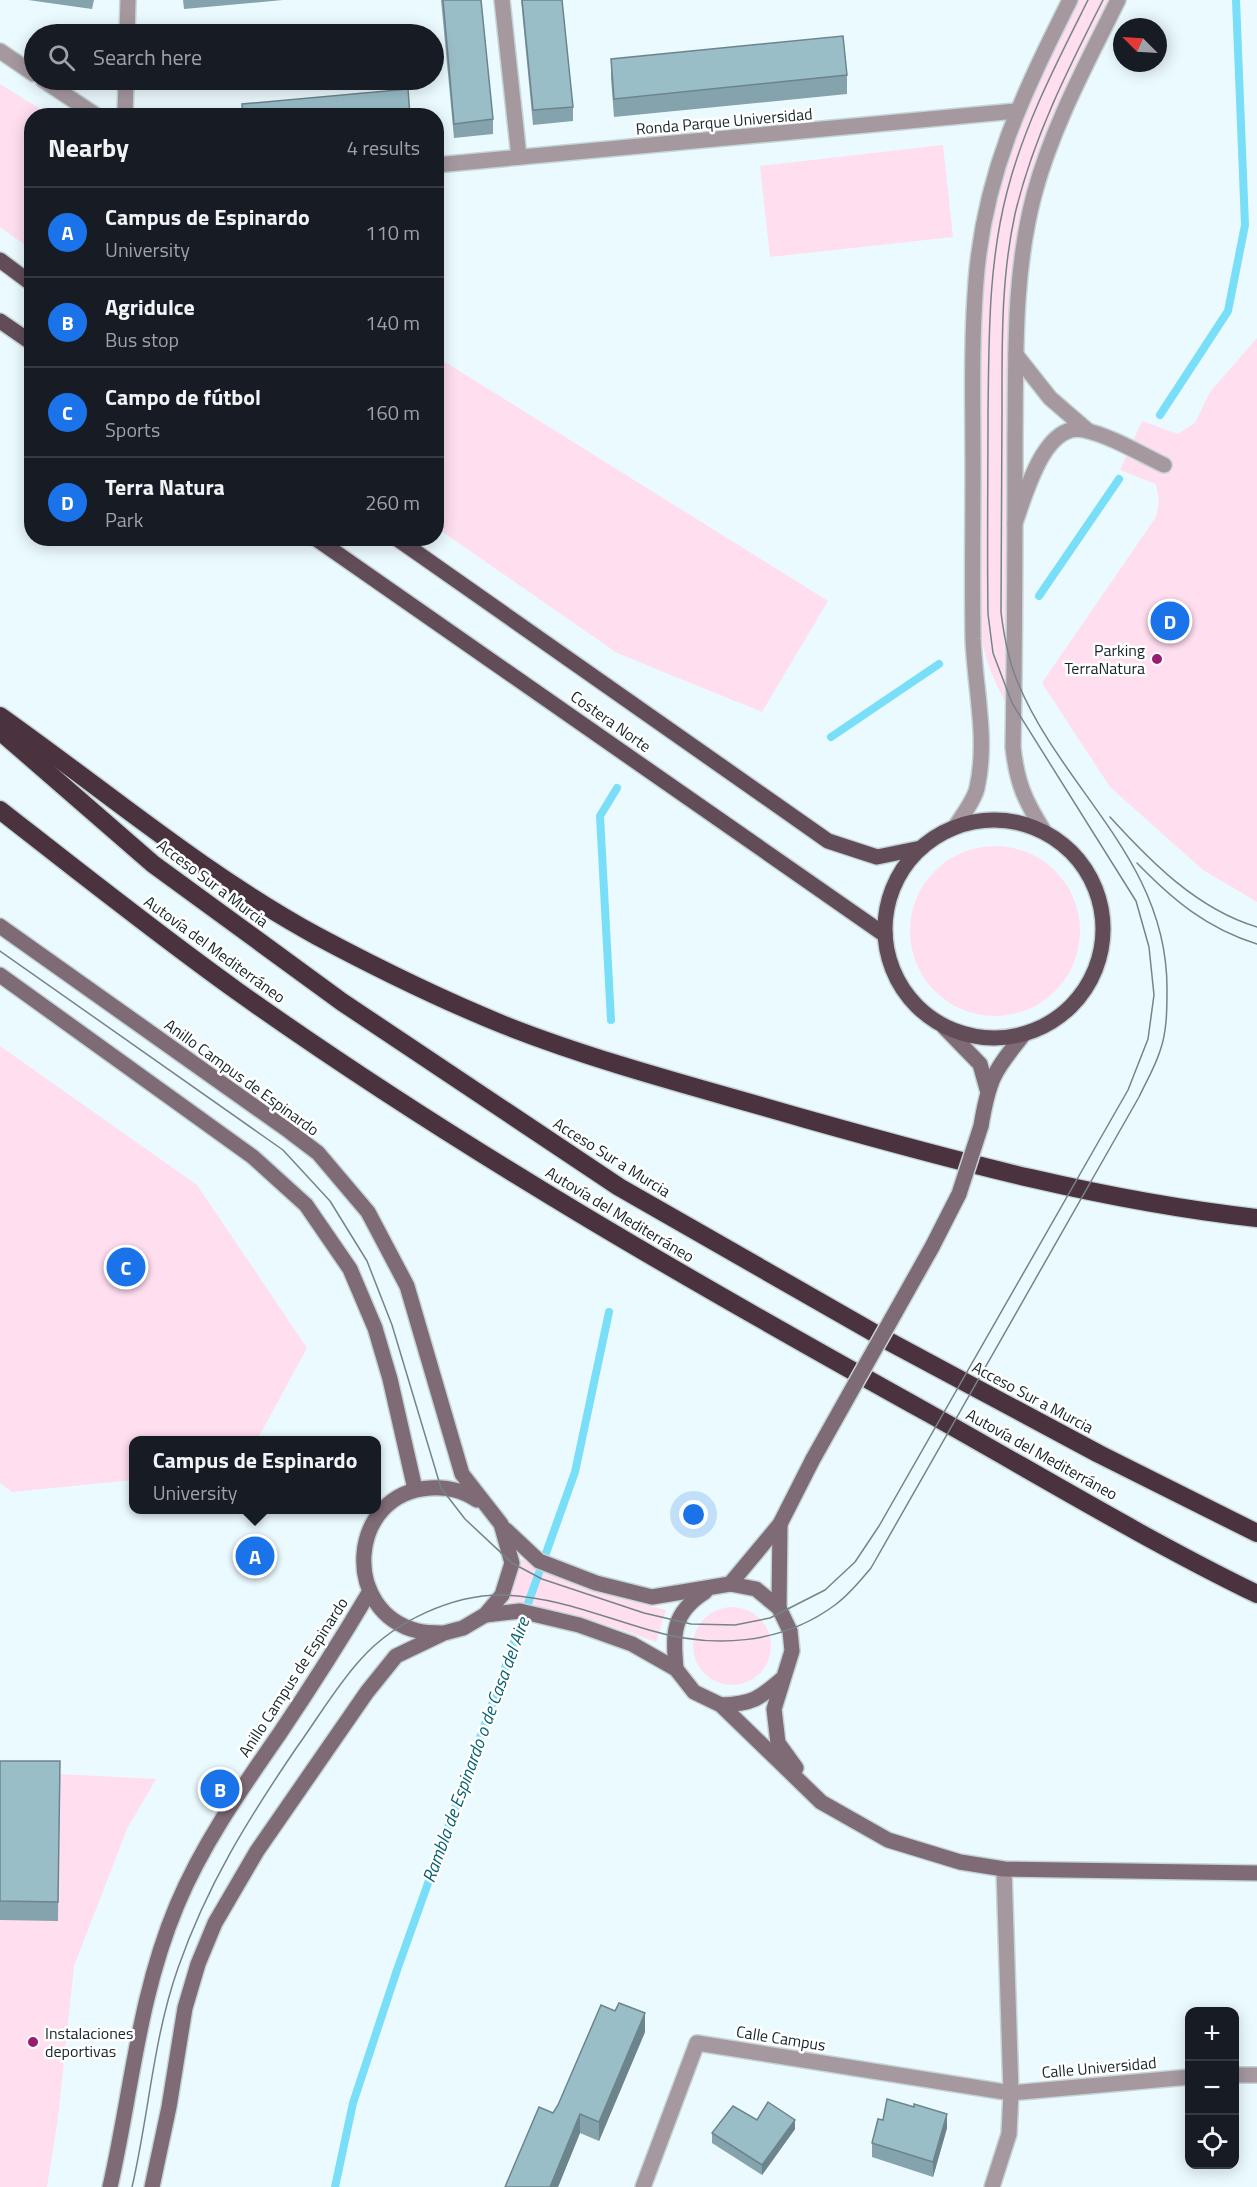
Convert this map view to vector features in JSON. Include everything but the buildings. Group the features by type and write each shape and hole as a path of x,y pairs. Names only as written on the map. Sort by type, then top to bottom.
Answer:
{"highway":[{"path":"0,716 69,765 186,856 243,892 316,935 398,977 501,1024 547,1041 728,1096 1042,1182 1125,1199 1257,1218"},
{"name":"Acceso Sur a Murcia","path":"0,731 153,864 180,884 342,1002 620,1187 890,1342 1099,1454 1257,1533"},
{"name":"Autovía del Mediterráneo","path":"0,810 237,991 390,1094 535,1185 799,1341 1257,1594"}],"main road":[{"path":"0,260 24,278"},
{"path":"0,321 24,338"},
{"name":"Costera Norte","path":"326,546 885,935"},
{"name":"Costera Norte","path":"407,546 828,841 877,856 921,848"},
{"name":"Costera Norte","path":"985,820 1016,822 1045,833 1072,854 1091,881 1099,902 1103,924 1101,946 1096,967 1086,987 1073,1004 1056,1018 1024,1034 988,1038 969,1036 944,1027 920,1011 902,989 890,963 885,935 888,903 901,873 921,848 955,827 985,820"},
{"name":"Anillo Campus de Espinardo","path":"0,926 289,1131 318,1154 368,1212 407,1286 462,1474 501,1524 512,1563 502,1595 485,1615 463,1628 444,1633 396,1656 367,1692 257,1851 215,1923 198,1964 185,2008 170,2107 152,2187"},
{"path":"0,975 253,1157 306,1205 350,1269 375,1328 390,1379 415,1489"},
{"path":"944,1027 980,1064 987,1089"},
{"path":"730,1584 780,1524 813,1459 932,1247 959,1194 981,1126 987,1089 997,1067 1024,1034"},
{"name":"Anillo Campus de Espinardo","path":"381,1513 392,1501 415,1489 441,1488 463,1491 485,1504"},
{"name":"Anillo Campus de Espinardo","path":"380,1514 374,1520 365,1541 363,1567 370,1591 384,1612 403,1625 418,1632 444,1633"},
{"path":"501,1524 517,1543 539,1562 596,1583 652,1597 730,1584 756,1589 779,1608 790,1631 792,1651 774,1709 778,1743 821,1802"},
{"path":"779,1608 780,1524"},
{"path":"676,1669 673,1634 689,1602 713,1587"},
{"name":"Anillo Campus de Espinardo","path":"110,2187 145,2001 177,1904 193,1870 233,1802 328,1662 370,1591"},
{"path":"485,1615 519,1611 579,1625 632,1644 676,1669 694,1692 721,1705 821,1802 888,1840 960,1862 1004,1869 1257,1873"},
{"path":"721,1705 744,1704 759,1699 782,1679"}],"street":[{"path":"127,24 128,0"},
{"path":"502,0 519,157"},
{"path":"955,827 977,791 981,761 981,728 974,642 973,389 976,278 991,190 1016,111 1070,0"},
{"path":"1045,833 1023,799 1016,778 1013,747 1016,355 1020,269 1034,194 1061,121 1118,0"},
{"path":"0,51 24,67"},
{"path":"58,90 86,108"},
{"path":"125,108 126,90"},
{"name":"Ronda Parque Universidad","path":"444,164 1016,111"},
{"path":"1016,355 1050,398 1072,419 1092,433 1164,465"},
{"path":"1015,524 1035,468 1048,447 1056,438 1073,429 1092,433"},
{"path":"992,2187 1009,2134 1011,2093 1004,1869"},
{"name":"Calle Campus","path":"643,2187 697,2043 1011,2093"},
{"path":"1239,2075 1257,2075"},
{"name":"Calle Universidad","path":"1011,2093 1185,2077"}],"shaded area":[{"path":"1078,0 1112,0 1014,264 1011,299 1006,703 986,657 979,608 978,395 983,280 994,206 1010,152 1030,100"},
{"path":"0,84 39,108 24,108 24,244 0,227"},
{"path":"943,145 953,237 770,257 760,166"},
{"name":"Parking TerraNatura","path":"1257,338 1257,902 1203,870 1110,787 1042,683 1156,517 1159,501 1156,484 1120,470 1142,421 1178,434 1195,423 1210,392"},
{"path":"444,361 828,601 762,712 617,653 444,533"},
{"path":"995,846 1027,853 1055,871 1073,899 1080,931 1073,963 1055,991 1027,1009 995,1016 963,1009 935,991 917,963 910,931 917,899 935,871 963,853"},
{"path":"0,1046 197,1185 307,1348 259,1436 129,1436 129,1480 12,1492 0,1483"},
{"path":"522,1559 575,1584 610,1596 666,1610 656,1642 564,1613 507,1602"},
{"path":"732,1607 747,1610 764,1624 771,1646 768,1661 754,1678 732,1685 717,1682 700,1668 693,1646 696,1631 710,1614"},
{"name":"Instalaciones deportivas","path":"0,1771 156,1779 127,1829 74,1966 58,2118 47,2187 0,2187"}],"waterway":[{"name":"Rambla de Espinardo o de Casa del Aire","path":"1160,415 1228,311 1245,225 1236,0"},
{"name":"Rambla de Espinardo o de Casa del Aire","path":"1039,596 1119,479"},
{"name":"Rambla de Espinardo o de Casa del Aire","path":"831,737 939,664"},
{"name":"Rambla de Espinardo o de Casa del Aire","path":"611,1020 600,816 617,788"},
{"name":"Rambla de Espinardo o de Casa del Aire","path":"335,2187 353,2103 397,1970 575,1472 609,1312"}],"tram line":[{"path":"0,951 283,1150 330,1201 367,1261 392,1325 441,1488 465,1519 512,1563 542,1579 644,1613 691,1624 735,1625 770,1618 825,1590 855,1562 879,1526 1128,1090 1148,1039 1154,995 1149,947 1136,901 1012,703 993,653 988,614 989,358 996,247 1007,192 1022,142 1042,94 1088,0"},
{"path":"132,2187 163,2022 189,1938 215,1881 262,1800 336,1691 361,1659 391,1633 426,1612 465,1599 485,1596 504,1595 542,1599 673,1636 721,1641 745,1640 792,1628 835,1605 871,1568 1139,1097 1156,1063 1165,1028 1167,988 1162,943 1150,902 1132,864 1037,722 1012,666 1001,612 1002,335 1010,238 1031,158 1065,78 1103,0"},
{"path":"1110,817 1176,882 1214,909 1257,927"},
{"path":"1137,863 1177,901 1191,911 1222,930 1257,944"}],"place":[{"name":"Terra Natura","path":"1170,621"},
{"name":"Parking TerraNatura","path":"1157,659"},
{"name":"Campo de fútbol","path":"126,1267"},
{"name":"Campus de Espinardo","path":"255,1556"},
{"name":"Agridulce","path":"220,1789"},
{"name":"Instalaciones deportivas","path":"33,2042"}]}
